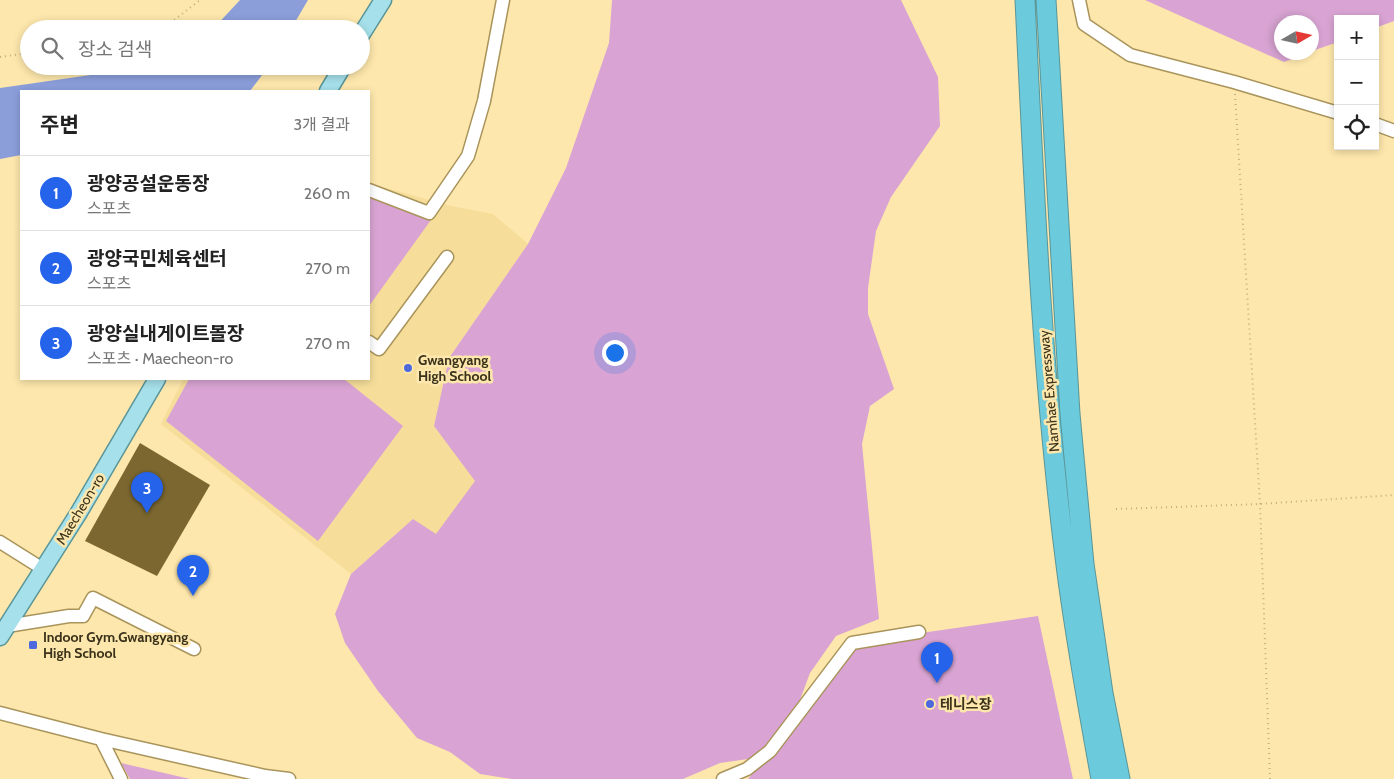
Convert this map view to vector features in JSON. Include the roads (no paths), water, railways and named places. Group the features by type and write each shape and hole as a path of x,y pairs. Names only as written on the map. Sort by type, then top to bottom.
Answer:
{"highway":[{"name":"Namhae Expressway","path":"1025,0 1034,182 1050,416 1066,565 1101,779"},
{"name":"Namhae Expressway","path":"1046,0 1071,433 1086,573 1104,693 1120,779"}],"main road":[{"path":"370,21 383,0"},
{"path":"329,90 338,75"},
{"name":"Maecheon-ro","path":"3,631 43,569 156,380"}],"street":[{"path":"370,190 428,213 468,156 484,101 503,0"},
{"path":"1079,0 1084,24 1130,55 1234,82 1334,112"},
{"path":"1379,125 1394,131"},
{"path":"370,343 379,349 447,257"},
{"path":"0,542 43,569"},
{"path":"3,631 69,616 82,616 93,598 194,648"},
{"path":"723,779 746,769 770,751 852,643 919,632"},
{"path":"0,713 101,739 264,776 289,779"},
{"path":"101,739 121,779"}],"water":[{"path":"240,0 308,0 296,20 221,20"},
{"path":"90,75 262,75 251,90 20,90 20,155 0,159 0,88"}],"place":[{"name":"Gwangyang High School","path":"408,368"},
{"name":"광양실내게이트볼장","path":"147,513"},
{"name":"광양국민체육센터","path":"193,596"},
{"name":"Indoor Gym.Gwangyang High School","path":"33,645"},
{"name":"광양공설운동장","path":"937,683"},
{"name":"테니스장","path":"930,704"}]}
